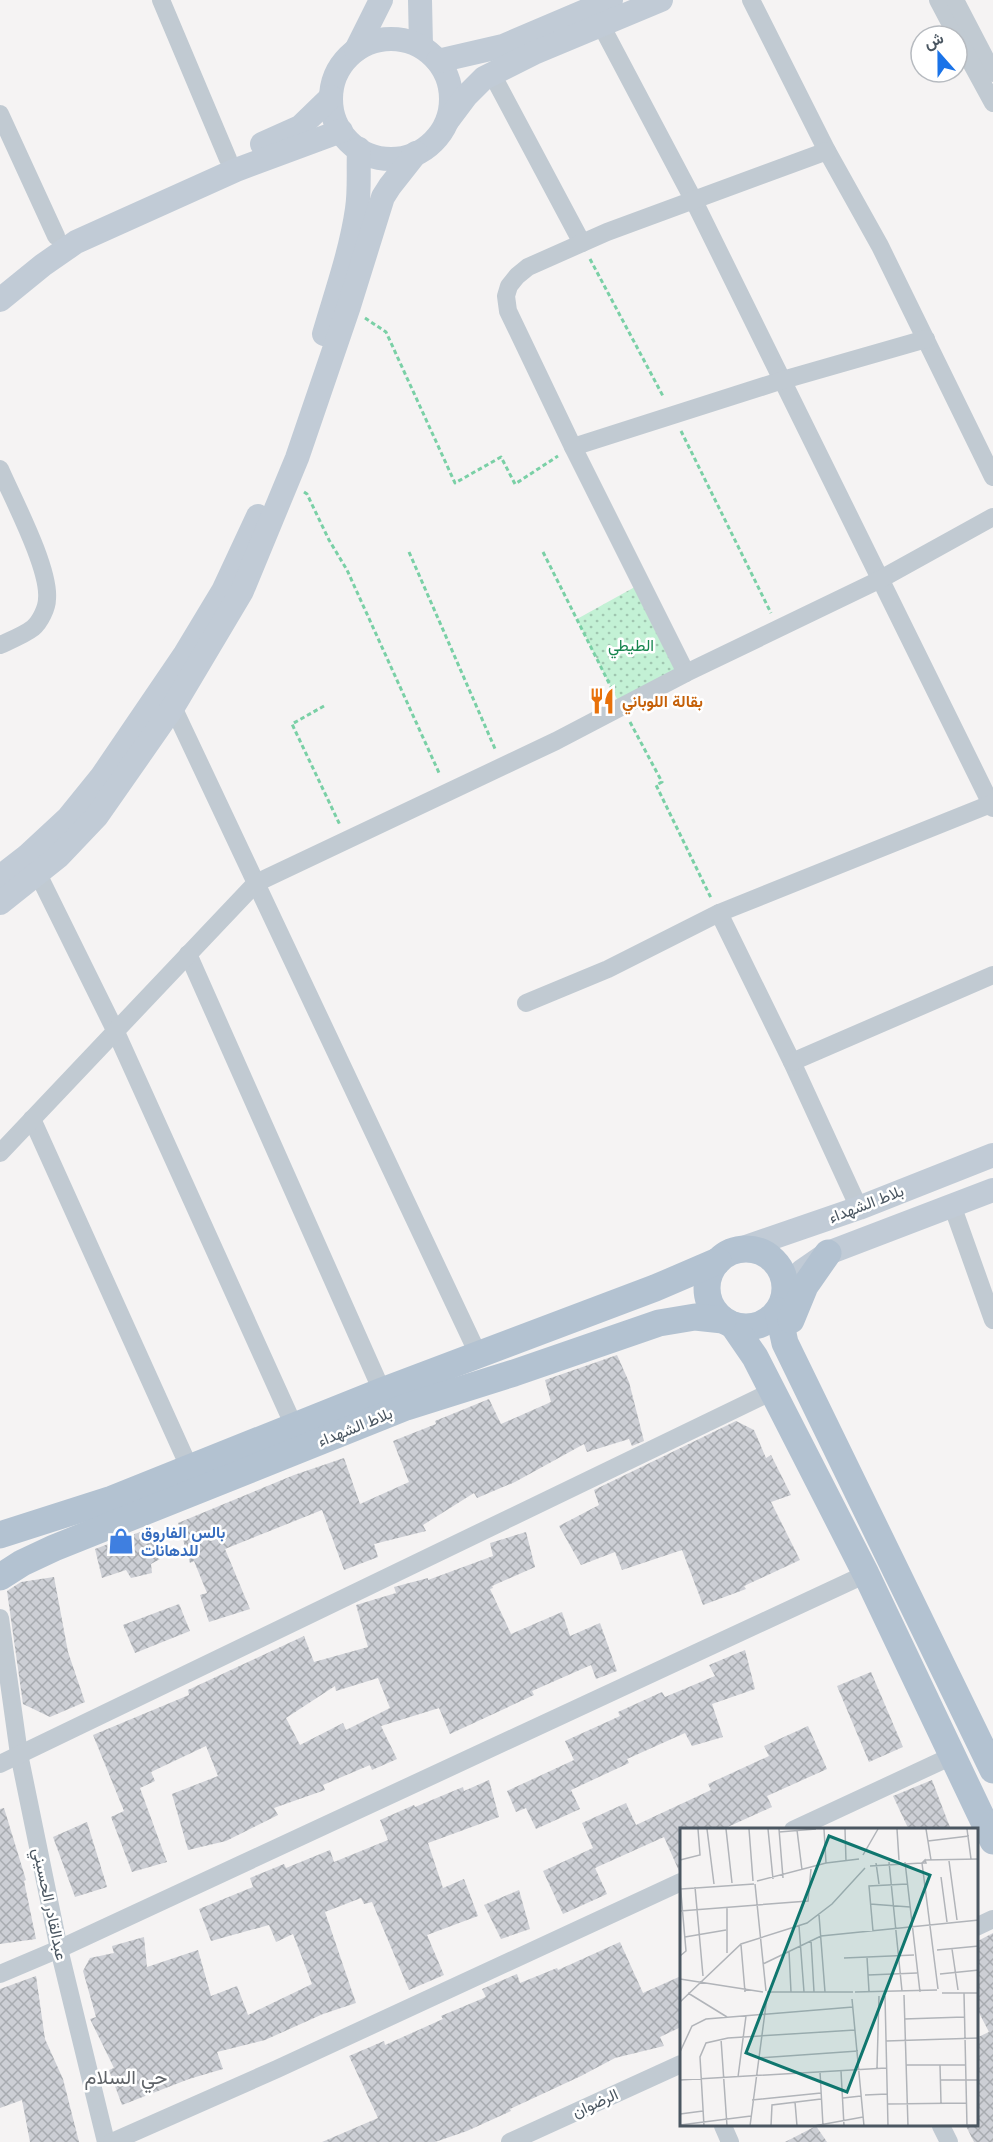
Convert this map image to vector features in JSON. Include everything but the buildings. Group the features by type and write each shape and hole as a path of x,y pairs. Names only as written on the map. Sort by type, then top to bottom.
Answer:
{"main road":[{"path":"381,0 356,50 338,71 331,97 335,119 350,142 372,155 401,158 416,153"},
{"path":"420,0 430,54"},
{"path":"430,54 503,46 611,0"},
{"path":"0,903 59,856 97,816 173,707 250,576 288,481 349,306 383,197 390,186 416,153 434,140 475,86 492,74 534,53 661,0"},
{"path":"356,50 386,39 403,40 430,54 447,75 451,90 451,106 447,122"},
{"path":"0,279 56,236 114,207 300,127 331,97"},
{"path":"0,300 76,242 236,170 341,131"},
{"path":"0,877 27,856 68,818 102,776 184,654 223,591 259,513 309,382 357,211 360,184 359,149"},
{"name":"بلاط الشهداء","path":"0,1535 111,1499 382,1391 676,1280 728,1255 859,1208 993,1155"},
{"name":"بلاط الشهداء","path":"781,1303 802,1271 828,1253 993,1190"},
{"path":"993,1770 785,1343 781,1303 785,1284 777,1264 769,1256 759,1251 748,1249 728,1255 711,1270 708,1280 707,1291 715,1312 728,1322 755,1357 773,1391 866,1574 993,1841"},
{"path":"785,1343 796,1303 815,1269 828,1253"},
{"path":"676,1280 683,1294 681,1318"},
{"path":"728,1322 753,1326 771,1318 781,1303"},
{"name":"بلاط الشهداء","path":"0,1577 22,1563 54,1548 373,1419 659,1323 681,1318 728,1322"},
{"path":"755,1357 764,1347 785,1343"}],"street":[{"path":"161,0 228,159"},
{"path":"751,0 827,151 880,246 993,477"},
{"path":"938,0 951,24"},
{"path":"955,0 993,73"},
{"path":"526,1003 608,969 719,914 992,805 693,199 601,25"},
{"path":"969,58 993,103"},
{"path":"492,74 582,243"},
{"path":"0,114 56,236"},
{"path":"686,673 508,311 506,296 517,276 528,267 693,199 827,151"},
{"path":"573,447 783,380 926,339"},
{"path":"0,470 40,560 47,585 48,600 34,627 0,645"},
{"path":"0,1153 256,883 503,766 686,673 879,580 993,517"},
{"path":"173,707 478,1354"},
{"path":"38,874 115,1030 294,1426"},
{"path":"719,914 792,1062 859,1208"},
{"path":"188,954 382,1391"},
{"path":"792,1062 993,975"},
{"path":"32,1119 190,1468"},
{"path":"952,1205 993,1320"},
{"path":"0,1764 773,1391"},
{"path":"0,1974 59,1949 866,1574"},
{"name":"عبدالقادر الحسيني","path":"0,1618 3,1658 19,1754 59,1949 106,2142"},
{"path":"797,1828 952,1756"},
{"path":"112,2142 277,2069 680,1882"},
{"path":"978,1927 993,1919"},
{"name":"الرضوان","path":"510,2142 680,2064"},
{"path":"723,2127 730,2142"},
{"path":"942,2127 949,2142"}],"path":[{"path":"582,243 673,415 778,628"},
{"path":"349,306 386,332 455,483 501,457 515,484 573,447"},
{"path":"288,481 307,494 329,540 347,570 448,792"},
{"path":"409,552 503,766"},
{"path":"543,552 621,707 662,782 656,785 719,914"},
{"path":"324,706 292,724 348,840"}],"green space":[{"name":"الطيطي","path":"642,583 686,673 621,707 577,619"}],"place":[{"name":"بقالة اللوباني","path":"602,701"},
{"name":"بالس الفاروق للدهانات","path":"121,1541"}],"district":[{"name":"حي السلام","path":"126,2077"}]}
